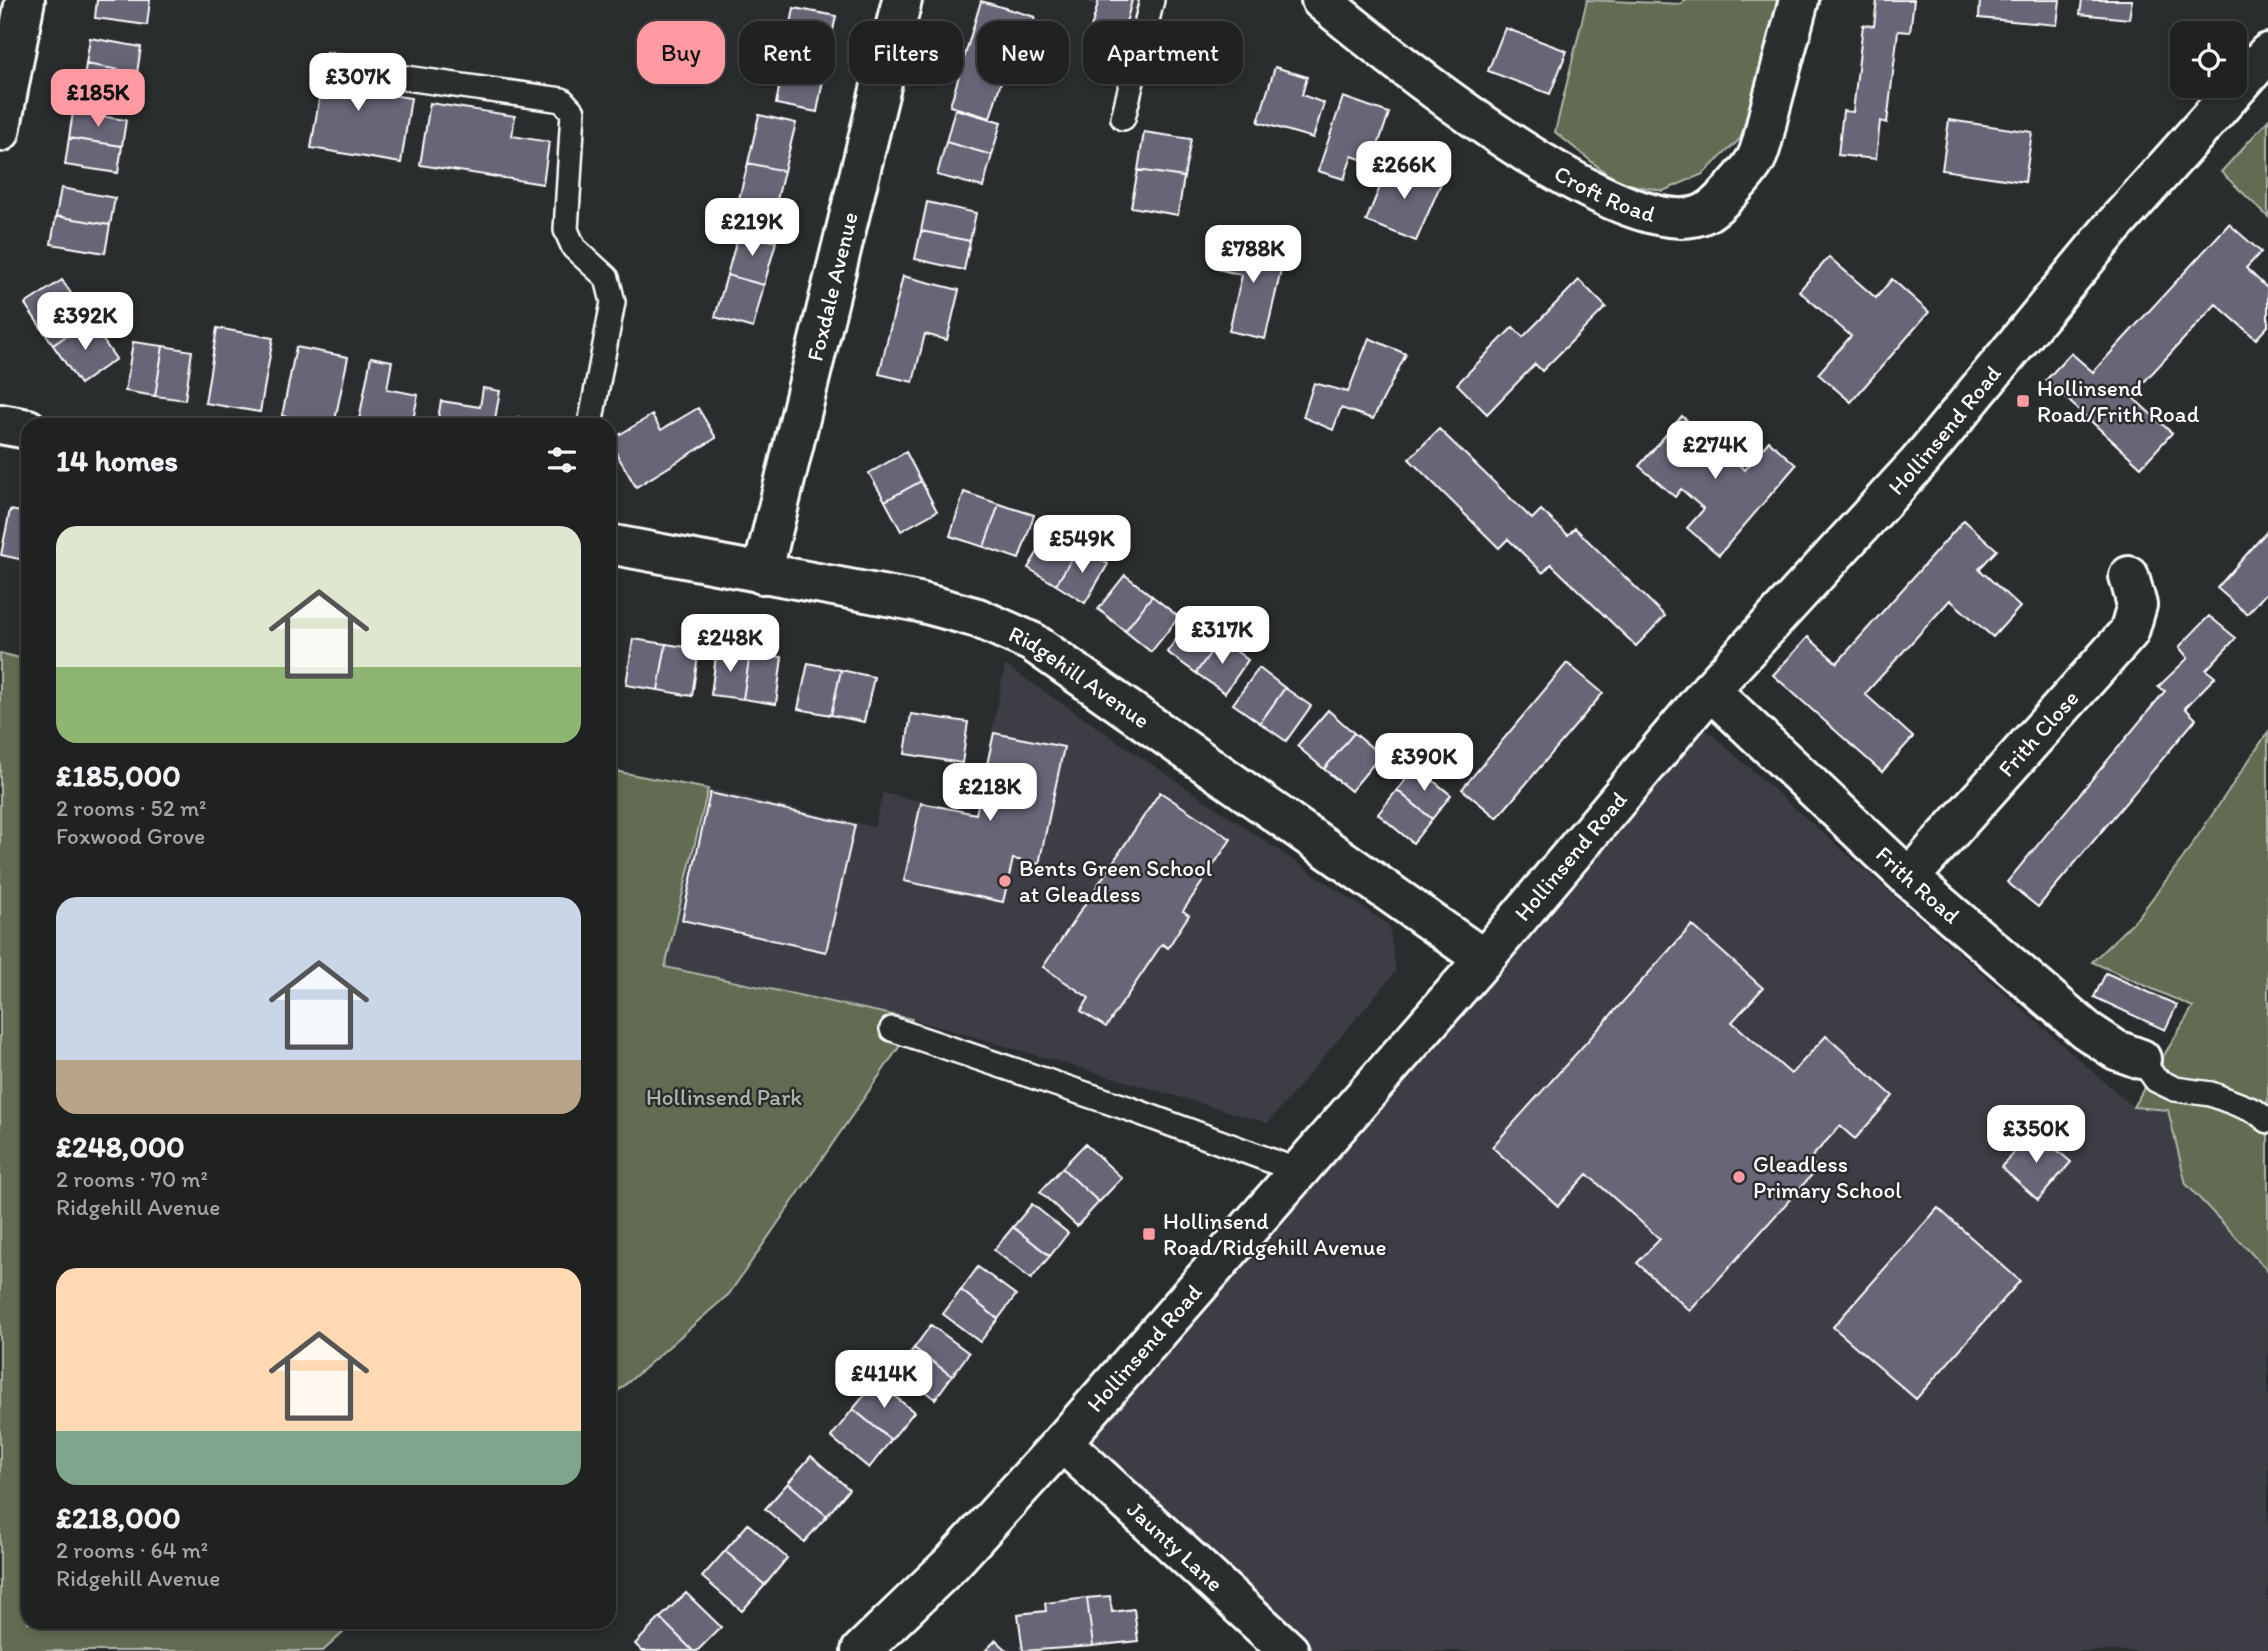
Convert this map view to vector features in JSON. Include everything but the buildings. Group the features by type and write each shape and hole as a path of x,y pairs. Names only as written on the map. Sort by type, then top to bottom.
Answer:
{"street":[{"path":"0,132 25,0"},
{"name":"Foxdale Avenue","path":"762,574 902,0"},
{"name":"Croft Road","path":"1321,0 1400,65 1559,173 1604,199 1639,212 1670,219 1705,213 1733,188 1756,158 1799,0"},
{"name":"Hollinsend Road","path":"861,1651 952,1563 1062,1442 1484,959 1710,690 1919,462 2110,230 2268,53"},
{"path":"0,424 21,428"},
{"name":"Ridgehill Avenue","path":"616,545 931,606 978,618 1032,642 1484,959"},
{"name":"Frith Close","path":"1909,878 2129,632 2137,604 2129,576"},
{"name":"Frith Road","path":"1710,690 1909,878 2086,1030 2116,1050 2141,1059"},
{"name":"Jaunty Lane","path":"1062,1442 1289,1651"}],"lane":[{"path":"1123,118 1152,0"},
{"path":"392,76 562,100 573,112 566,230 574,248 607,278 613,302 591,418"},
{"path":"892,1029 1127,1108 1299,1171"},
{"path":"2141,1059 2156,1080 2175,1089 2211,1094 2255,1111 2268,1121"}],"shaded area":[{"path":"1077,0 1165,0 1160,21 1093,21 1097,5"},
{"name":"Bents Green School at Gleadless","path":"1005,665 1389,925 1396,971 1268,1123 912,1019 665,967 708,789 874,827 883,793 976,814"},
{"name":"Gleadless Primary School","path":"1685,711 2133,1107 2168,1110 2186,1184 2268,1271 2268,1651 1293,1651 1062,1442"}],"green space":[{"path":"1587,0 1682,4 1683,0 1784,0 1740,139 1703,174 1663,191 1617,182 1555,132"},
{"path":"2268,120 2268,217 2221,172"},
{"path":"0,653 21,658 21,1629 347,1629 323,1651 0,1651"},
{"path":"2268,732 2268,1271 2186,1184 2168,1110 2133,1107 2193,1007 2092,962 2138,917 2183,858"},
{"name":"Hollinsend Park","path":"616,771 708,789 665,967 912,1019 910,1031 729,1294 616,1393"}],"place":[{"name":"Hollinsend Road/Frith Road","path":"2023,401"},
{"name":"Bents Green School at Gleadless","path":"1005,881"},
{"name":"Gleadless Primary School","path":"1739,1177"},
{"name":"Hollinsend Road/Ridgehill Avenue","path":"1149,1234"}]}
